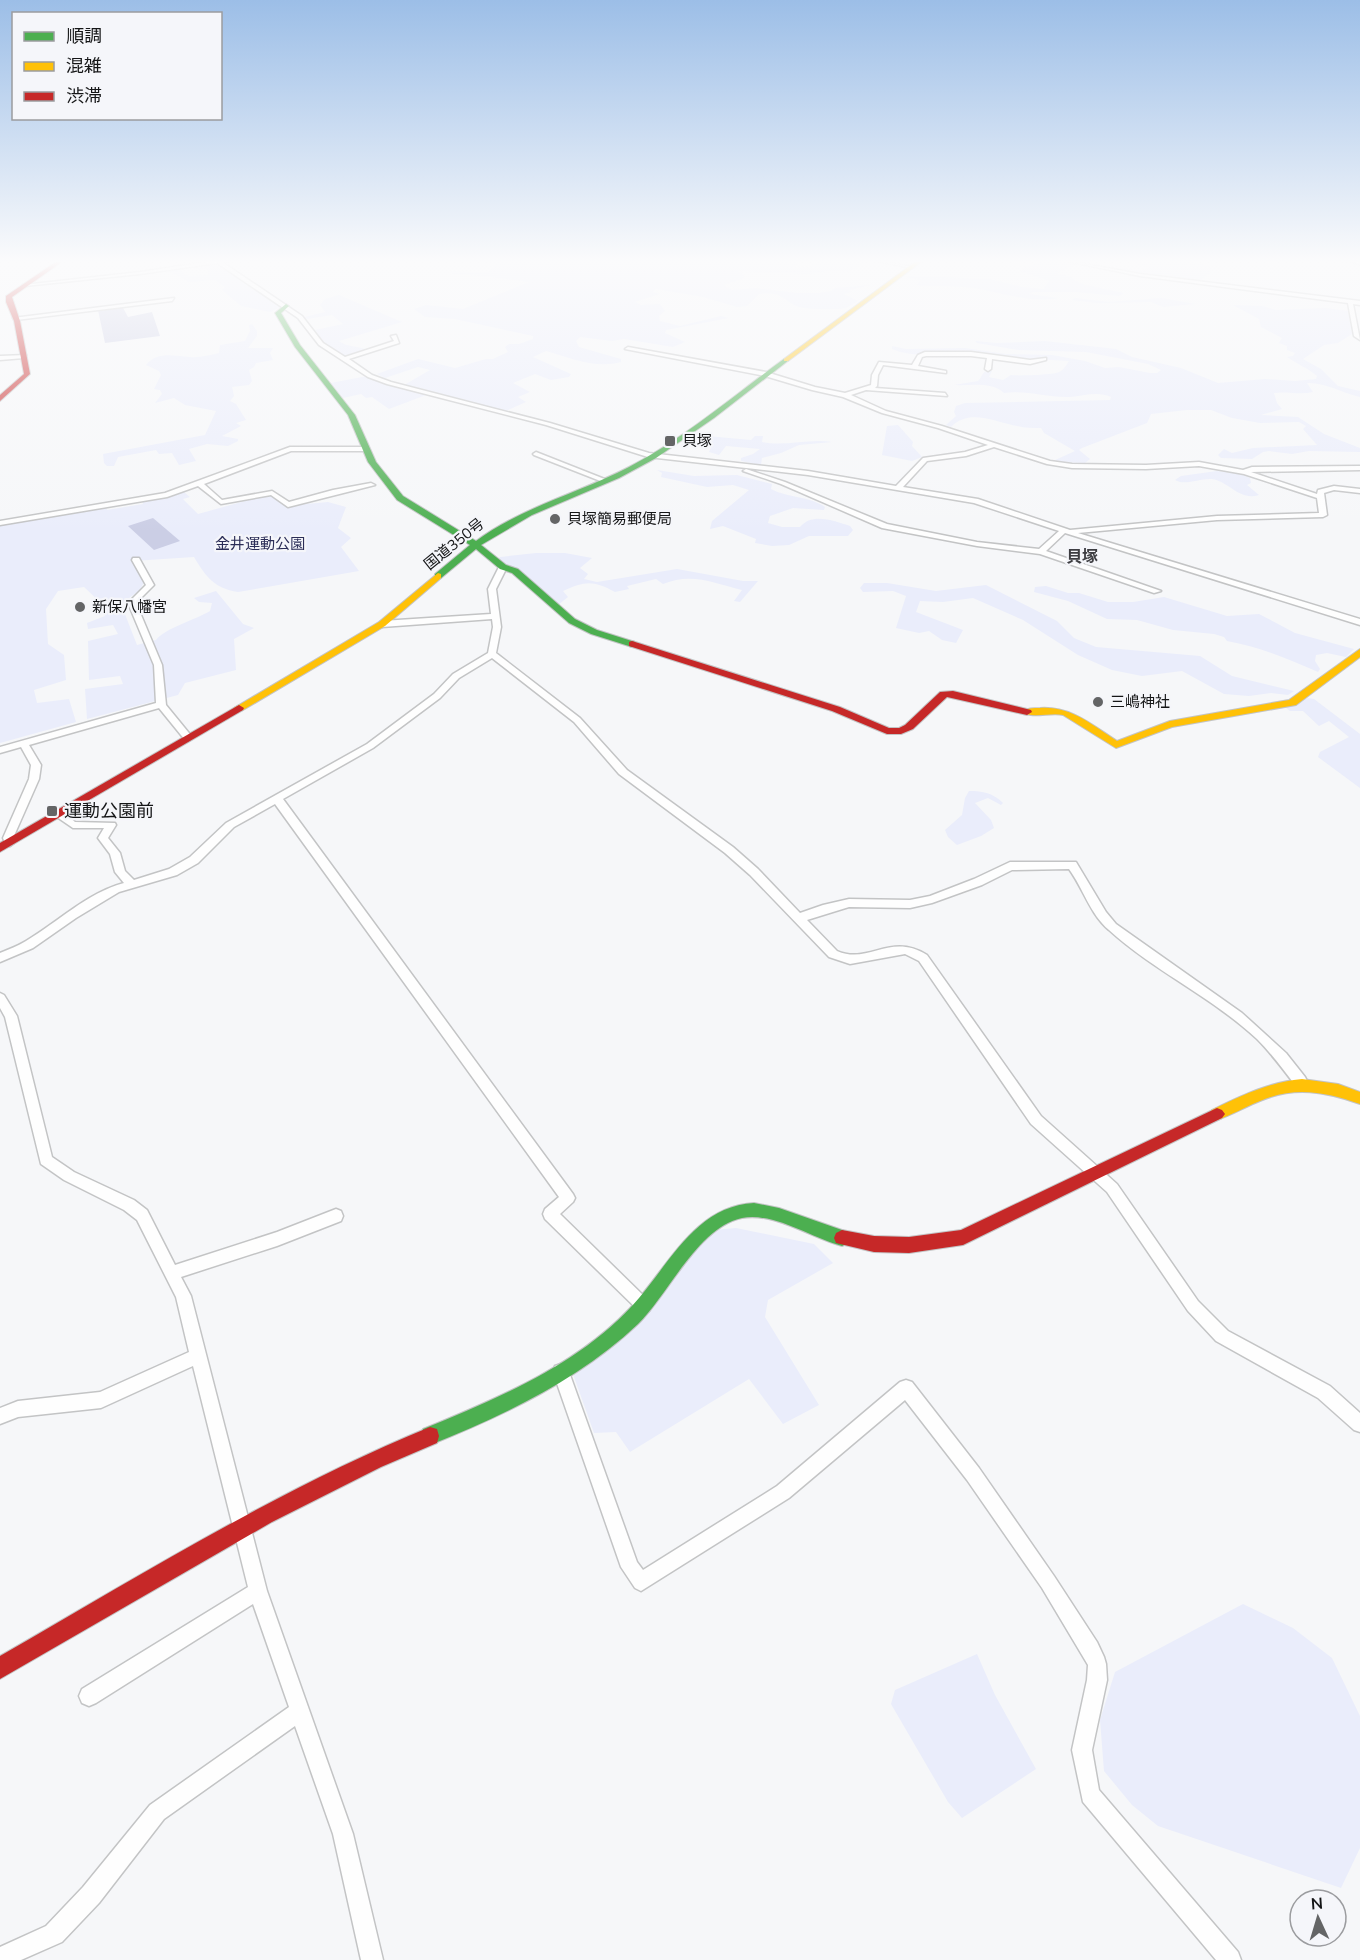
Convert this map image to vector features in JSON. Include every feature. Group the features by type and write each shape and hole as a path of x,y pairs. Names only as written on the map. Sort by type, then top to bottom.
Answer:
{"main road":[{"path":"0,399 27,374 23,350"},
{"path":"300,350 351,415 372,462 400,498 503,567 515,571 556,610 594,632 836,709 887,731 901,731 909,728 944,694 953,694 1024,712 1054,710 1066,713 1116,745 1170,724 1292,703 1360,652"},
{"name":"国道350号","path":"5,845 382,624 474,546 511,522 605,481 655,456 798,350"},
{"path":"0,1668 342,1475 523,1395 561,1372 609,1340 644,1306 710,1225 726,1215 744,1209 767,1211 820,1233 897,1246 933,1245 963,1237 1260,1092 1300,1082 1336,1088 1360,1098"}],"street":[{"path":"331,350 370,376 389,383 537,421 655,456 817,474 975,501 1360,622"},
{"path":"344,359 371,350"},
{"path":"636,350 766,374 813,389 845,395 884,412 940,427 1049,463 1072,466 1146,468 1199,464 1244,472 1320,497"},
{"path":"914,367 920,356 925,354 990,356 1030,362 1044,359"},
{"path":"0,358 24,356"},
{"path":"988,369 990,356"},
{"path":"1010,369 1011,359"},
{"path":"845,395 874,386 875,375 880,363 944,372"},
{"path":"868,389 945,395"},
{"path":"898,488 926,459 966,454 992,446"},
{"path":"0,522 167,495 290,449 366,449"},
{"path":"536,454 605,481"},
{"path":"735,464 885,526 977,544 1041,552 1157,591"},
{"path":"1244,472 1252,469 1360,468"},
{"path":"199,483 221,502 232,502 272,493 288,505 333,492 371,485"},
{"path":"1041,552 1066,530 1216,518 1318,517 1323,515 1321,492 1327,489 1360,491"},
{"path":"136,560 150,585 132,603 159,665 161,705 188,738"},
{"path":"0,958 29,945 94,902 131,883 153,879 194,860 230,825 278,800 370,746 437,696 456,676 492,654 497,638 492,589 503,567"},
{"path":"382,624 495,616"},
{"path":"492,654 577,720 623,772 729,850 754,872 833,954 842,960 904,950 923,958 1036,1120 1112,1188 1193,1306 1222,1336 1324,1392 1360,1424"},
{"path":"0,750 161,705"},
{"path":"5,845 34,779 36,765 23,743"},
{"path":"278,800 568,1198 550,1214 644,1306"},
{"path":"58,813 73,825 111,825 103,838 115,853 120,872 131,883"},
{"path":"799,918 849,903 910,904 932,899 978,882 1010,866 1072,865 1109,925 1161,964 1222,1004 1286,1059 1300,1082"},
{"path":"0,998 12,1016 46,1160 69,1176 129,1205 142,1215 183,1296 258,1591 343,1834 372,1960"},
{"path":"171,1273 277,1239 336,1216"},
{"path":"0,1416 18,1409 101,1400 198,1356"},
{"path":"561,1372 630,1567 641,1582 783,1492 906,1388 973,1474 1048,1582 1090,1649 1096,1664 1097,1680 1082,1750 1090,1795 1230,1960"},
{"path":"89,1695 258,1591"},
{"path":"0,1958 54,1934 91,1896 157,1812 300,1711"}],"green space":[{"path":"219,350 272,350 270,353 273,360 256,363 249,370 252,381 249,385 232,387 234,396 230,401 236,404 246,420 236,423 241,426 222,436 238,439 238,441 228,446 207,444 189,449 196,461 179,465 172,453 159,454 156,450 118,457 114,466 107,466 104,463 103,454 205,435 216,411 185,405 174,398 155,403 162,394 160,390 154,389 161,375 159,371 146,365 161,356 197,357 219,353"},
{"path":"335,350 367,350 346,357"},
{"path":"507,350 591,350 621,359 621,362 602,364 583,362 546,351 533,357 571,374 569,377 551,380 535,374 513,383 530,392 518,397 526,402 506,411 434,392 389,409 372,397 366,398 361,394 343,398 331,383 367,376 399,388 430,370 418,367 385,378 377,374 418,359 455,368 493,359"},
{"path":"897,350 982,350 1006,354 1052,355 1085,361 1105,368 1119,367 1150,373 1157,373 1161,370 1148,364 1086,352 1034,350 1119,350 1132,357 1181,368 1218,383 1265,379 1295,381 1316,379 1317,376 1314,373 1287,357 1295,353 1288,350 1316,350 1303,359 1321,369 1338,386 1360,391 1360,397 1327,386 1307,383 1313,392 1274,393 1282,409 1261,415 1298,417 1324,434 1360,448 1360,452 1309,451 1292,454 1269,451 1252,459 1221,458 1218,455 1224,449 1232,453 1253,448 1317,445 1303,429 1306,426 1299,422 1260,423 1232,418 1211,410 1187,410 1151,414 1147,423 1082,448 1079,450 1090,459 1085,463 1057,462 1053,461 1075,451 1044,433 1041,428 1023,427 974,417 958,421 951,427 946,425 956,416 954,412 956,406 965,403 1110,400 1111,397 1101,394 1062,397 1020,392 1004,393 987,385 954,385 978,381 984,372 989,371 992,371 989,377 1003,380 1011,375 1056,373 1062,370 1069,361 933,353 912,354"},
{"path":"898,425 922,457 912,461 882,455 887,426"},
{"path":"696,435 751,440 755,436 763,436 762,442 771,443 832,442 799,445 762,458 761,465 741,461 741,458 760,449 726,446 719,455 709,452 713,443 691,438"},
{"path":"657,470 694,476 737,475 772,484 771,489 819,503 825,507 824,510 793,508 770,516 768,523 782,527 800,527 811,520 824,519 850,526 853,530 848,536 809,536 789,545 772,546 755,543 756,539 723,526 710,529 712,521 749,490 733,485 707,487 661,477 662,473"},
{"path":"1217,471 1241,474 1250,478 1251,483 1247,485 1259,495 1240,493 1212,479 1183,482 1175,480 1181,476"},
{"name":"金井運動公園","path":"184,492 190,497 183,499 198,514 267,495 271,495 285,506 328,502 346,507 338,528 351,538 341,547 359,571 238,592 223,588 212,581 194,557 133,561 144,582 140,590 121,604 137,645 156,640 173,628 210,611 212,603 199,602 194,598 216,591 243,624 254,628 234,639 236,670 185,683 178,695 87,719 85,689 123,684 120,676 89,680 88,641 118,634 113,625 88,629 87,623 105,616 101,603 84,587 58,591 46,609 48,644 64,655 66,680 34,690 37,703 69,699 76,722 0,743 0,525 106,507 107,510 143,504 142,501"},
{"path":"565,553 592,558 580,568 588,574 584,579 597,582 677,569 743,581 758,581 740,602 734,601 742,590 722,584 683,579 663,584 656,579 627,586 629,589 615,592 601,585 589,583 577,585 563,591 568,597 558,605 530,581 498,560 500,557"},
{"path":"864,583 887,583 936,591 986,585 1057,621 1074,638 1096,647 1200,656 1232,676 1294,691 1288,695 1224,694 1182,671 1142,676 1112,670 1078,655 1023,620 973,598 943,602 920,601 916,612 963,630 956,643 942,640 929,631 919,633 896,628 906,596 893,591 863,592 860,588"},
{"path":"1046,586 1108,602 1133,602 1164,597 1227,616 1259,614 1295,633 1354,649 1346,657 1327,653 1316,655 1315,661 1320,669 1318,672 1262,650 1227,641 1224,637 1214,634 1173,630 1137,620 1107,619 1068,601 1034,592 1035,587"},
{"path":"1308,698 1314,699 1360,734 1360,788 1318,757 1320,752 1349,737 1329,721 1319,726 1303,711 1290,711 1285,707"},
{"path":"969,791 988,793 1003,803 1001,805 988,798 975,803 991,820 994,828 981,836 957,845 948,837 945,830 962,815 965,798"},
{"path":"736,1228 814,1244 833,1263 768,1300 765,1317 819,1405 783,1424 749,1379 630,1452 616,1432 594,1433 573,1374 714,1230"},
{"path":"1243,1604 1293,1628 1332,1658 1360,1716 1360,1848 1341,1888 1158,1826 1132,1805 1104,1771 1100,1720 1115,1672"},
{"path":"977,1654 995,1695 1036,1769 962,1818 948,1802 891,1704 895,1690"}],"water":[{"path":"153,518 180,541 154,550 128,526"}],"traffic: fast":[{"path":"300,350 351,415 372,462 400,498 473,543 503,567 515,571 572,621 594,632 632,644"},
{"path":"438,576 481,541 512,522 599,484 653,457 693,431 786,360"},
{"path":"430,1436 511,1400 588,1355 633,1317 682,1255 710,1226 725,1216 742,1211 767,1212 842,1238"}],"traffic: slow":[{"path":"786,360 799,350"},
{"path":"239,708 382,624 438,576"},
{"path":"1027,712 1054,710 1067,713 1116,745 1170,724 1292,703 1360,652"},
{"path":"1217,1114 1255,1096 1287,1086 1319,1086 1360,1098"}],"traffic: jam":[{"path":"0,399 27,374 23,350"},
{"path":"632,644 836,709 887,731 901,731 909,727 944,694 953,694 1027,712"},
{"path":"0,848 239,708"},
{"path":"842,1238 874,1244 909,1245 963,1237 1217,1114"},
{"path":"0,1668 265,1515 374,1460 430,1436"}],"place":[{"name":"貝塚","path":"670,441"},
{"name":"貝塚簡易郵便局","path":"555,519"},
{"name":"新保八幡宮","path":"80,607"},
{"name":"三嶋神社","path":"1098,702"},
{"name":"運動公園前","path":"52,811"}],"district":[{"name":"貝塚","path":"1082,556"}]}
